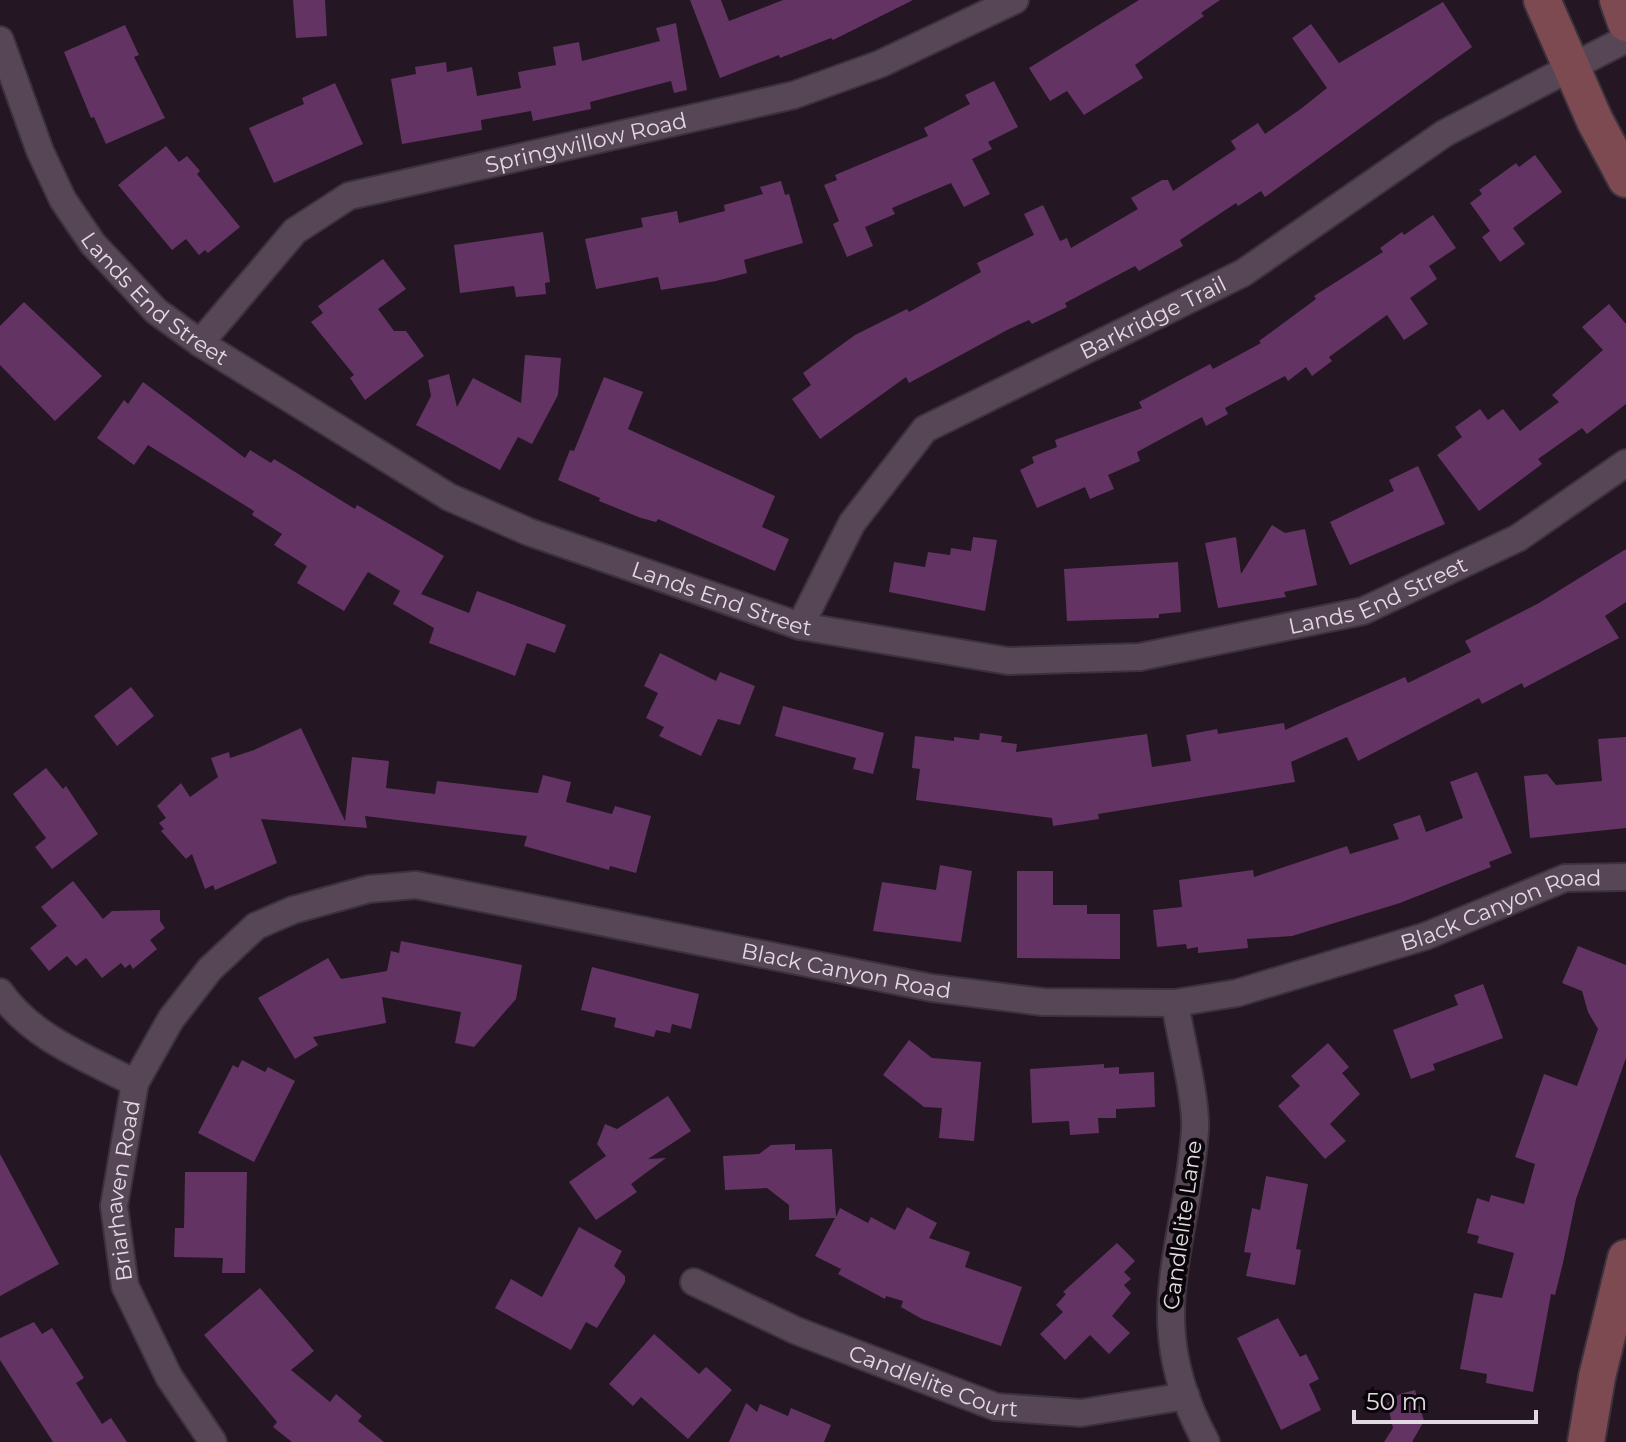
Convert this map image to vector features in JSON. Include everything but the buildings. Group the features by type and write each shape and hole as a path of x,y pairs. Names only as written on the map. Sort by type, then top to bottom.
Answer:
{"main road":[{"path":"1542,0 1626,179"},
{"path":"1618,0 1626,23"},
{"path":"1586,1442 1597,1377 1626,1258"}],"street":[{"name":"Springwillow Road","path":"200,343 295,231 349,196 794,95 880,64 1015,0"},
{"name":"Barkridge Trail","path":"800,626 852,523 925,429 1243,273 1445,133 1626,39"},
{"name":"Lands End Street","path":"0,40 40,151 63,200 93,244 156,311 200,343 449,497 529,532 800,626 1008,661 1155,654 1363,611 1518,538 1626,463"},
{"name":"Black Canyon Road","path":"135,1083 171,1019 210,969 256,926 293,910 369,889 416,885 472,894 932,988 1043,1002 1175,1003 1237,993 1426,936 1565,878 1626,877"},
{"name":"Briarhaven Road","path":"0,992 11,1008 49,1039 135,1083 114,1206 125,1286 169,1377 213,1442"},
{"name":"Candlelite Lane","path":"1175,1003 1196,1127 1171,1285 1169,1333 1174,1367 1206,1442"},
{"name":"Candlelite Court","path":"694,1282 797,1331 996,1407 1081,1413 1186,1396"}]}
